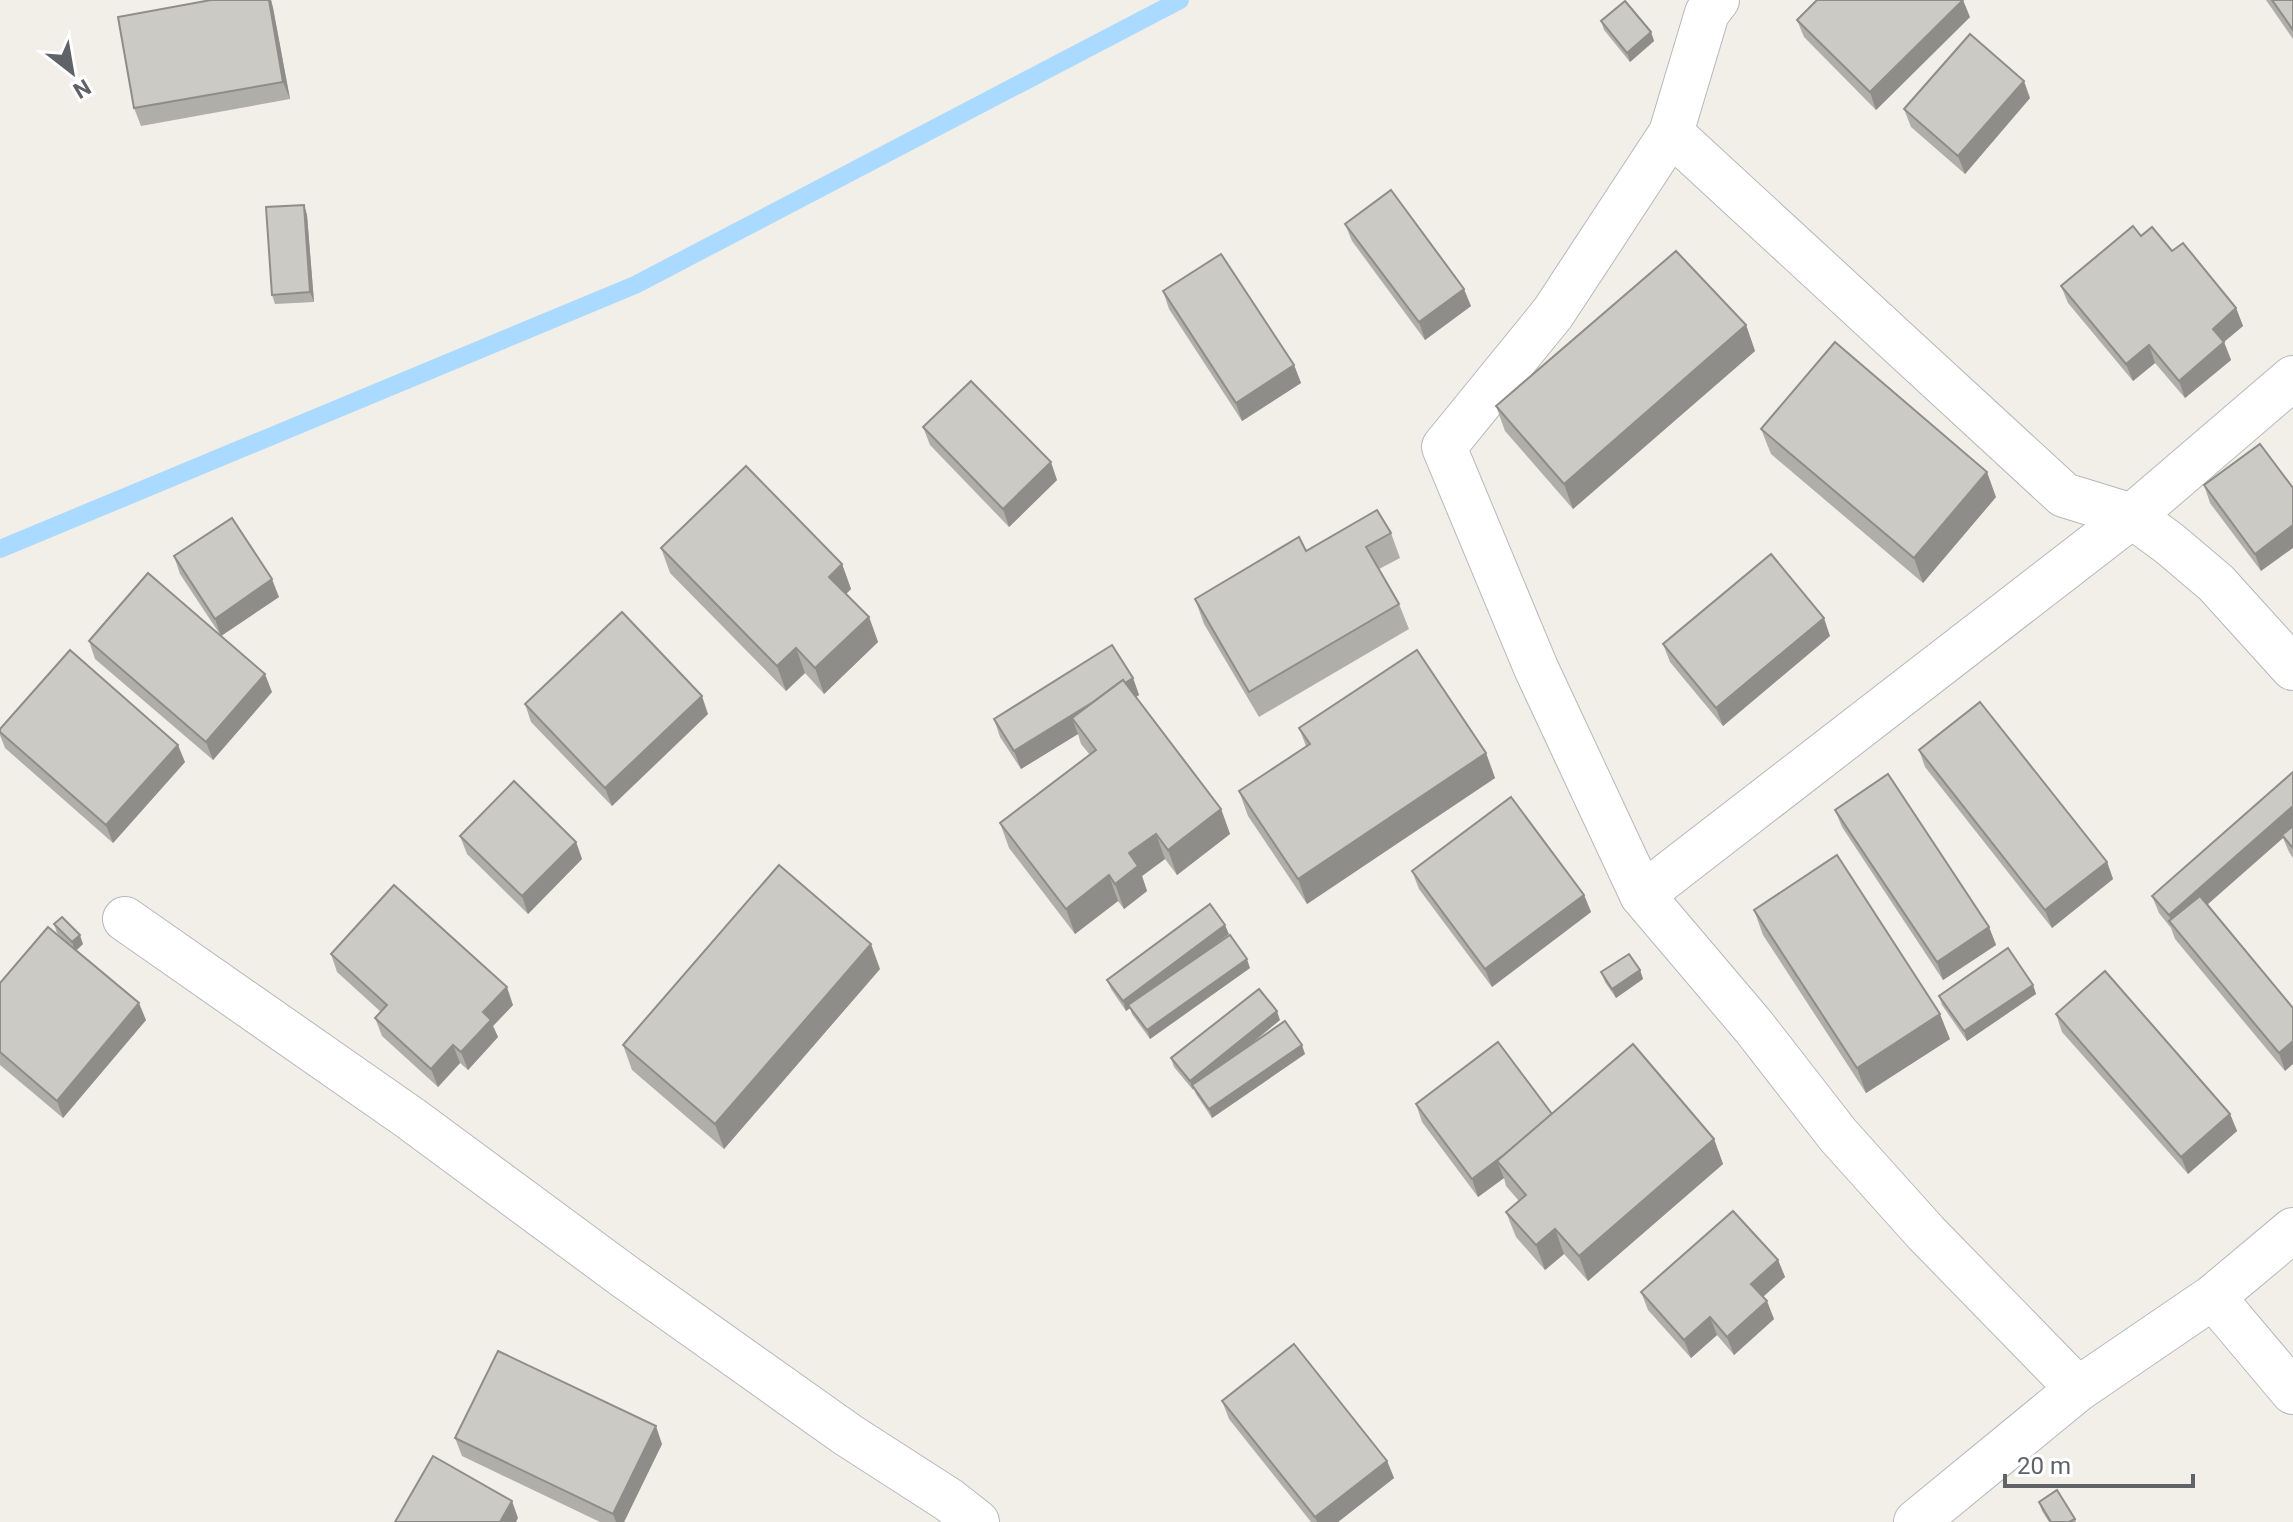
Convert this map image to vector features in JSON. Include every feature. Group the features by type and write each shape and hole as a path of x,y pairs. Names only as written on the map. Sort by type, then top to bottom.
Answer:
{"street":[{"path":"1717,0 1707,13 1671,133 1553,313 1444,447 1536,668 1642,895 1754,1027 1838,1135 1926,1233 2078,1389"},
{"path":"1671,133 2064,495 2132,516 2216,583 2293,668"},
{"path":"1642,895 2132,516 2293,378"},
{"path":"125,919 410,1118 624,1276 848,1435 949,1500 977,1522"},
{"path":"1916,1522 2078,1389 2213,1297 2293,1230"},
{"path":"2213,1297 2293,1392"}],"building":[{"path":"211,0 269,0 283,82 134,108 118,17"},
{"path":"1817,0 1963,0 1870,92 1797,20"},
{"path":"2272,0 2293,0 2293,30"},
{"path":"1625,1 1651,32 1627,53 1601,21"},
{"path":"1970,34 2024,81 1958,156 1904,109"},
{"path":"1391,190 1464,289 1419,322 1345,224"},
{"path":"304,205 310,292 272,295 266,207"},
{"path":"2133,226 2141,236 2152,227 2172,251 2183,243 2236,308 2213,329 2224,342 2179,381 2149,345 2126,364 2061,286"},
{"path":"1676,251 1746,325 1564,484 1496,406"},
{"path":"1221,254 1294,365 1236,403 1163,291"},
{"path":"1835,342 1987,472 1914,558 1761,429"},
{"path":"971,381 1051,462 1003,509 923,427"},
{"path":"2260,444 2293,488 2293,525 2255,554 2204,485"},
{"path":"746,466 842,564 829,577 869,617 815,668 796,648 777,666 661,548"},
{"path":"1377,510 1391,533 1366,547 1399,604 1249,692 1195,599 1299,537 1306,551"},
{"path":"232,518 272,579 215,619 174,556"},
{"path":"1771,554 1824,618 1716,708 1663,644"},
{"path":"148,573 265,674 206,742 89,641"},
{"path":"622,612 702,696 605,788 525,704"},
{"path":"1112,645 1133,678 1125,683 1123,680 1014,751 994,719"},
{"path":"70,650 178,745 106,825 0,732"},
{"path":"1417,650 1486,753 1298,879 1239,791 1310,744 1299,728"},
{"path":"1123,680 1221,809 1168,850 1156,834 1129,853 1138,866 1115,884 1109,875 1066,909 1000,823 1096,750 1072,718"},
{"path":"1980,702 2107,862 2045,910 1919,750"},
{"path":"2293,772 2293,806 2169,915 2152,896"},
{"path":"1888,774 1989,927 1937,962 1835,810"},
{"path":"514,781 576,842 522,896 460,836"},
{"path":"1511,797 1584,895 1485,969 1412,871"},
{"path":"2293,826 2293,848 2282,835"},
{"path":"1837,855 1940,1014 1857,1068 1754,910"},
{"path":"779,865 871,944 715,1124 623,1045"},
{"path":"394,885 507,987 483,1012 491,1020 461,1052 453,1045 431,1069 375,1018 387,1005 331,954"},
{"path":"2200,896 2293,1008 2293,1041 2279,1053 2169,921"},
{"path":"1210,904 1225,925 1123,1001 1107,980"},
{"path":"62,917 80,935 72,942 54,924"},
{"path":"48,927 139,1003 57,1101 0,1052 0,983"},
{"path":"1230,935 1247,959 1147,1030 1128,1005"},
{"path":"2008,948 2033,985 1964,1031 1939,996"},
{"path":"1629,954 1640,970 1612,989 1601,972"},
{"path":"2105,971 2230,1114 2181,1157 2056,1014"},
{"path":"1259,989 1277,1011 1190,1081 1171,1058"},
{"path":"1285,1021 1302,1045 1209,1109 1192,1085"},
{"path":"1498,1042 1552,1114 1472,1179 1416,1104"},
{"path":"1633,1044 1714,1139 1579,1256 1555,1229 1536,1245 1506,1212 1526,1195 1497,1161"},
{"path":"1733,1211 1778,1260 1751,1284 1767,1301 1727,1337 1710,1317 1684,1340 1641,1292"},
{"path":"1294,1344 1387,1461 1315,1517 1222,1401"},
{"path":"498,1351 656,1426 613,1514 455,1438"},
{"path":"433,1456 512,1501 500,1522 395,1522"},
{"path":"2057,1490 2075,1519 2069,1522 2051,1522 2039,1502"}],"waterway":[{"path":"0,549 635,285 1180,0"}]}
